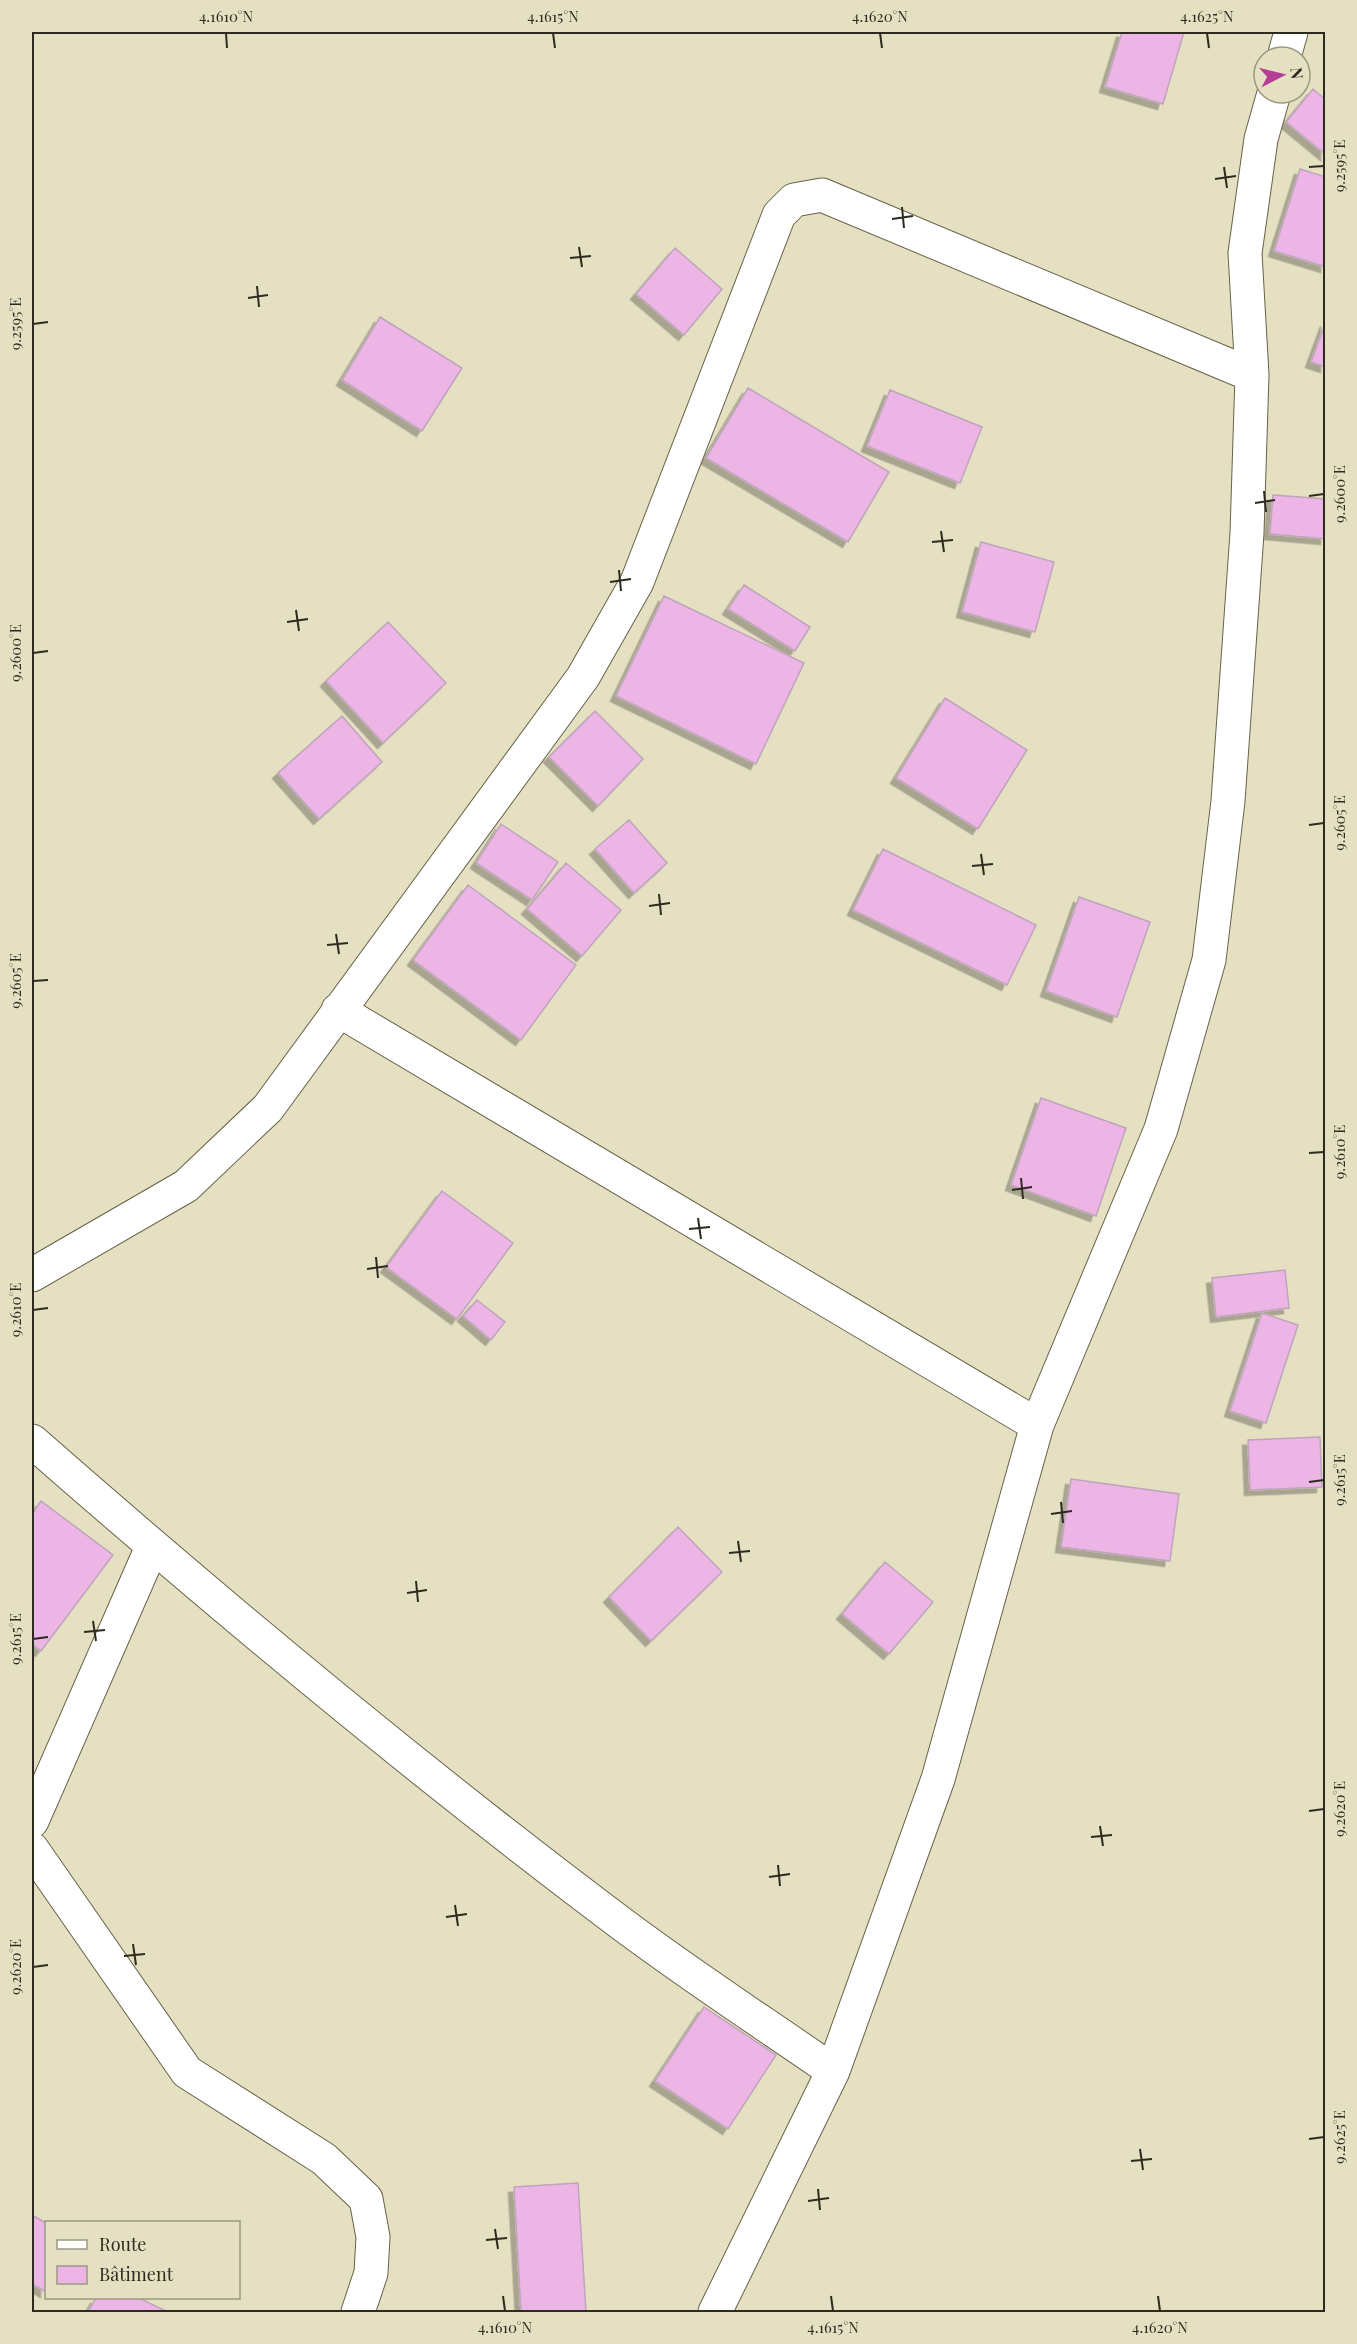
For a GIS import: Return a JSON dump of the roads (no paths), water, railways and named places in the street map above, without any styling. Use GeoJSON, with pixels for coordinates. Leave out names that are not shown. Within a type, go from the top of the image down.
{"type":"FeatureCollection","features":[{"type":"Feature","properties":{"kind":"street"},"geometry":{"type":"LineString","coordinates":[[715,2313],[832,2071],[938,1779],[1037,1425],[1161,1129],[1209,960],[1228,801],[1247,533],[1252,375],[1245,253],[1261,139],[1271,105]]}},
{"type":"Feature","properties":{"kind":"street"},"geometry":{"type":"LineString","coordinates":[[32,1275],[186,1186],[268,1108],[583,677],[637,582],[779,216],[794,201],[822,195],[1252,375]]}},
{"type":"Feature","properties":{"kind":"street"},"geometry":{"type":"LineString","coordinates":[[338,1010],[1037,1425]]}},
{"type":"Feature","properties":{"kind":"street"},"geometry":{"type":"LineString","coordinates":[[32,1441],[152,1547],[405,1755],[611,1917],[832,2071]]}},
{"type":"Feature","properties":{"kind":"street"},"geometry":{"type":"LineString","coordinates":[[32,1821],[152,1547]]}},
{"type":"Feature","properties":{"kind":"street"},"geometry":{"type":"LineString","coordinates":[[32,1849],[187,2072],[324,2159],[366,2199],[373,2237],[371,2273],[358,2313]]}}]}
